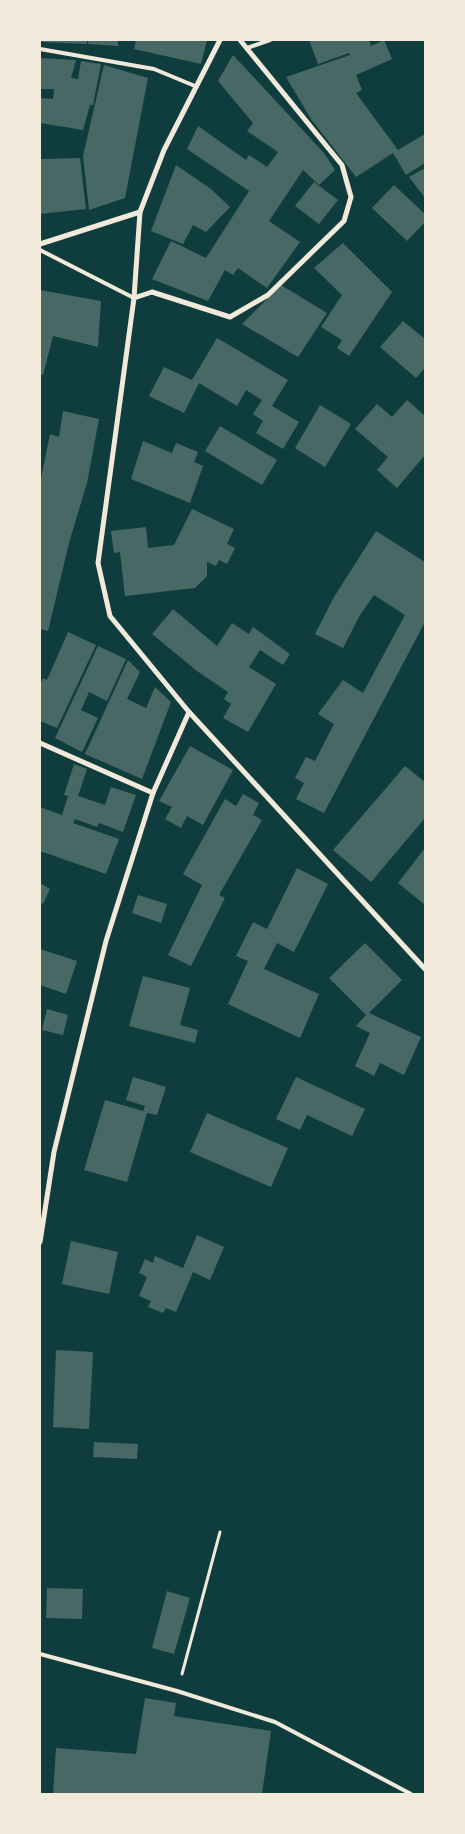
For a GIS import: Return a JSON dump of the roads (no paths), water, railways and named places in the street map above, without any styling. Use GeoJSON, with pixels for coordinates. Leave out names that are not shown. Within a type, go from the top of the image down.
{"type":"FeatureCollection","features":[{"type":"Feature","properties":{"kind":"street"},"geometry":{"type":"LineString","coordinates":[[220,40],[164,150],[140,212],[134,298],[98,563],[110,616],[189,712],[425,969]]}},
{"type":"Feature","properties":{"kind":"street"},"geometry":{"type":"LineString","coordinates":[[134,298],[152,292],[230,317],[268,295],[344,220],[351,197],[342,165],[240,40]]}},
{"type":"Feature","properties":{"kind":"street"},"geometry":{"type":"LineString","coordinates":[[40,244],[140,212]]}},
{"type":"Feature","properties":{"kind":"street"},"geometry":{"type":"LineString","coordinates":[[40,1242],[54,1152],[106,942],[153,793],[189,712]]}},
{"type":"Feature","properties":{"kind":"street"},"geometry":{"type":"LineString","coordinates":[[40,743],[153,793]]}},
{"type":"Feature","properties":{"kind":"lane"},"geometry":{"type":"LineString","coordinates":[[247,48],[270,40]]}},
{"type":"Feature","properties":{"kind":"lane"},"geometry":{"type":"LineString","coordinates":[[40,49],[154,69],[195,86]]}},
{"type":"Feature","properties":{"kind":"lane"},"geometry":{"type":"LineString","coordinates":[[40,250],[134,298]]}},
{"type":"Feature","properties":{"kind":"lane"},"geometry":{"type":"LineString","coordinates":[[40,1654],[177,1691],[274,1722],[411,1794]]}}]}
